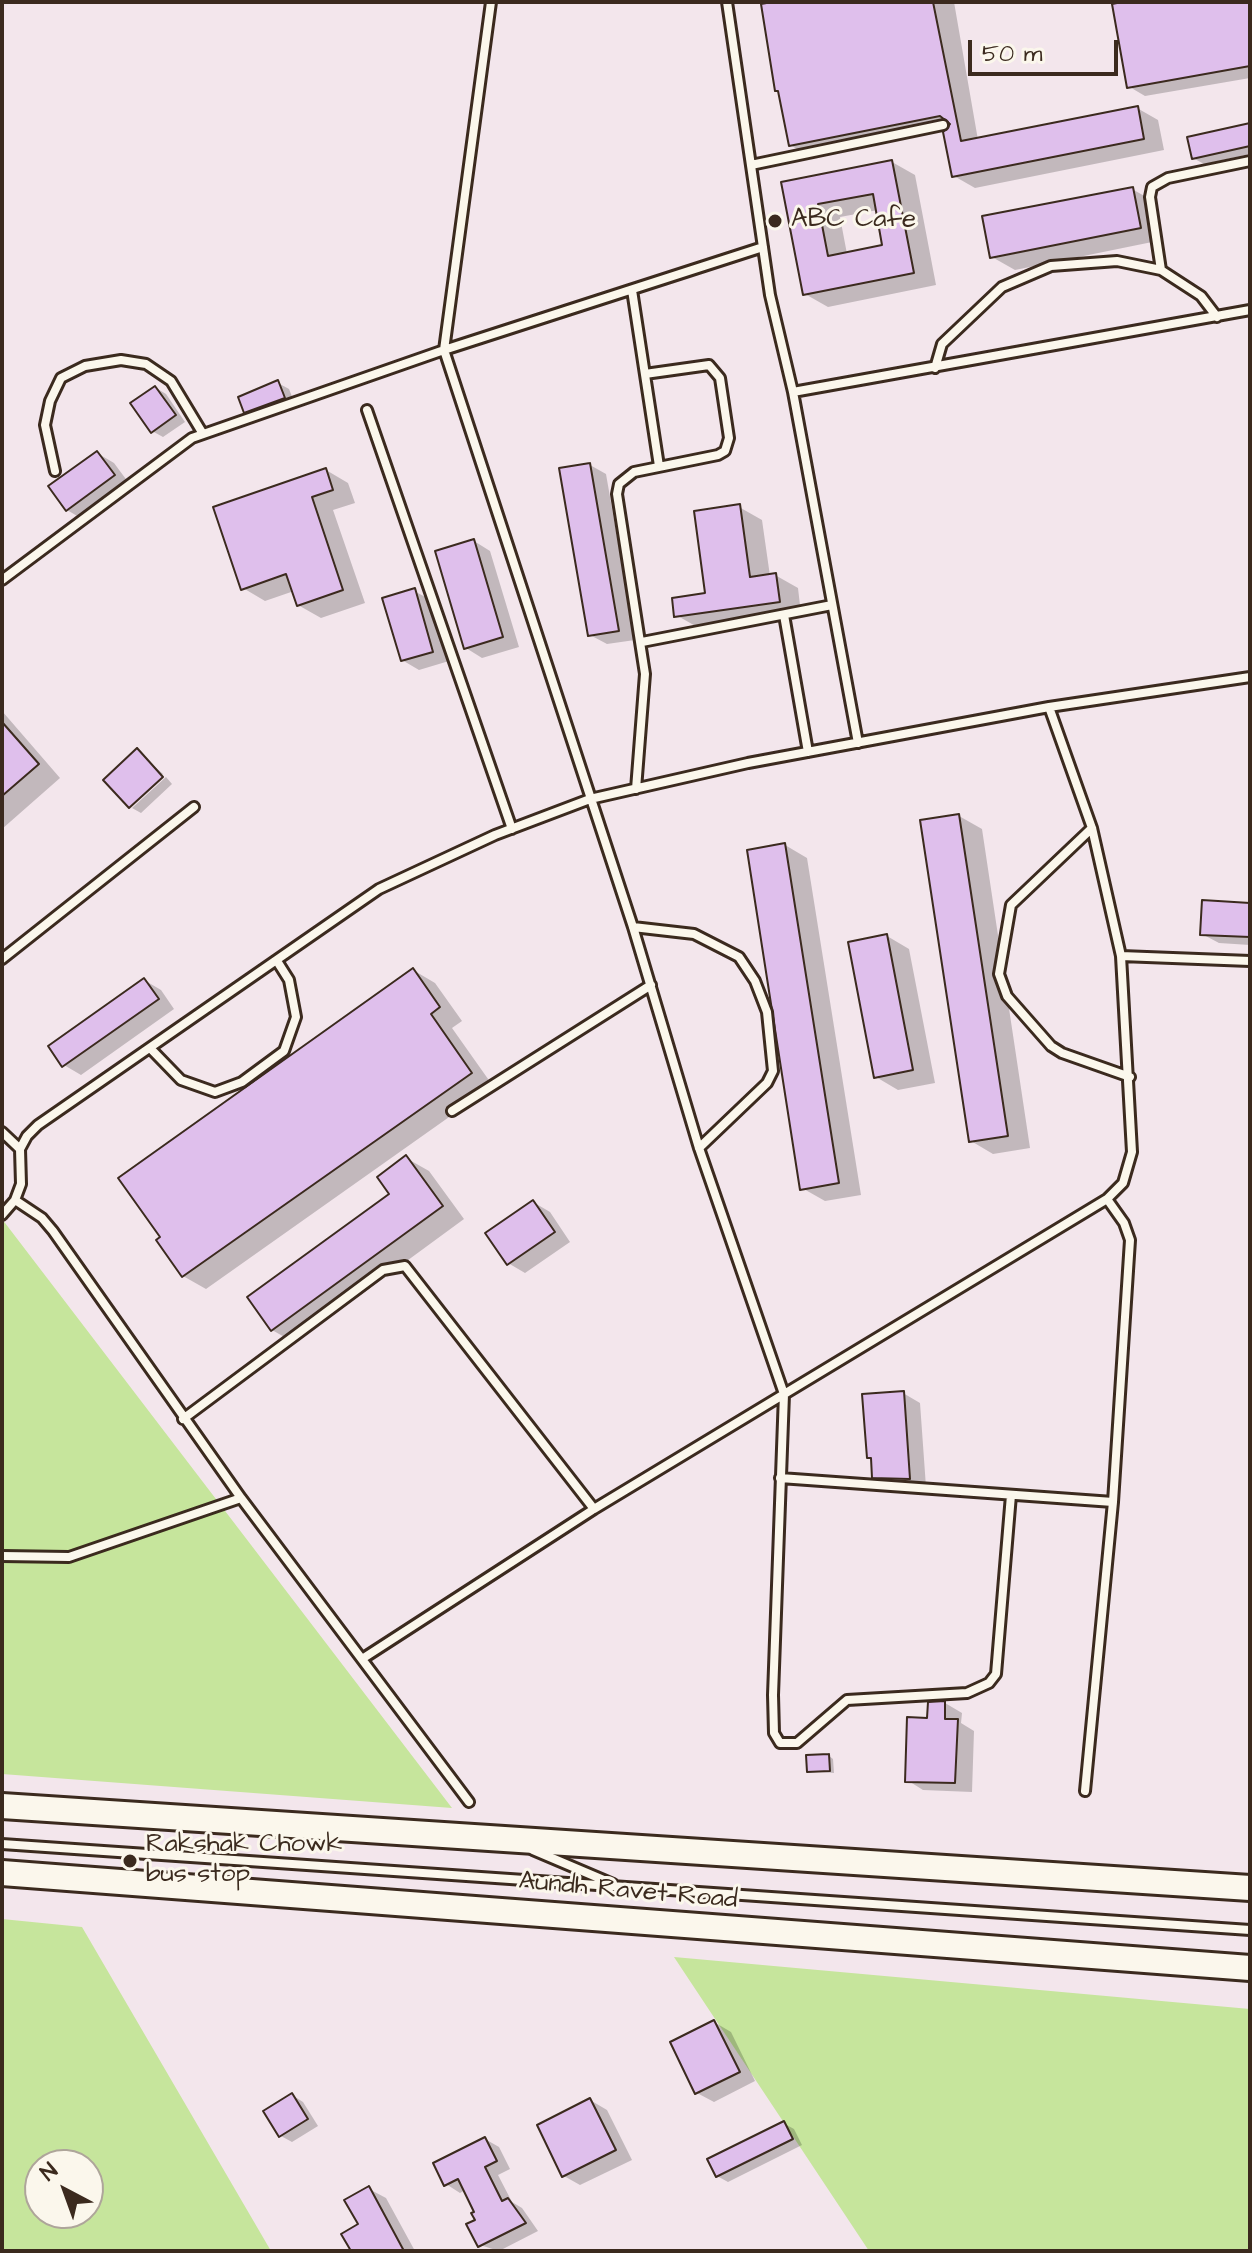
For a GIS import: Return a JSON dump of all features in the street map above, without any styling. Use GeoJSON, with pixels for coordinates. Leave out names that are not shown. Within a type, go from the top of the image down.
{"type":"FeatureCollection","features":[{"type":"Feature","properties":{"kind":"main road","name":"Aundh Ravet Road"},"geometry":{"type":"LineString","coordinates":[[2,1806],[1250,1888]]}},
{"type":"Feature","properties":{"kind":"main road","name":"Aundh Ravet Road"},"geometry":{"type":"LineString","coordinates":[[2,1873],[1250,1968]]}},
{"type":"Feature","properties":{"kind":"lane"},"geometry":{"type":"LineString","coordinates":[[491,2],[444,350],[633,927],[699,1148],[784,1394],[773,1695],[774,1733],[780,1743],[797,1743],[847,1700],[967,1693],[989,1683],[996,1674],[1011,1495]]}},
{"type":"Feature","properties":{"kind":"lane"},"geometry":{"type":"LineString","coordinates":[[727,2],[763,247],[858,743]]}},
{"type":"Feature","properties":{"kind":"lane"},"geometry":{"type":"LineString","coordinates":[[751,165],[943,125]]}},
{"type":"Feature","properties":{"kind":"lane"},"geometry":{"type":"LineString","coordinates":[[1161,270],[1150,197],[1152,187],[1168,178],[1250,161]]}},
{"type":"Feature","properties":{"kind":"lane"},"geometry":{"type":"LineString","coordinates":[[2,580],[164,456],[203,434],[444,350],[763,247]]}},
{"type":"Feature","properties":{"kind":"lane"},"geometry":{"type":"LineString","coordinates":[[935,368],[942,344],[1002,287],[1065,263],[1117,261],[1161,270],[1201,296],[1217,317]]}},
{"type":"Feature","properties":{"kind":"lane"},"geometry":{"type":"LineString","coordinates":[[632,290],[659,466]]}},
{"type":"Feature","properties":{"kind":"lane"},"geometry":{"type":"LineString","coordinates":[[793,392],[1250,310]]}},
{"type":"Feature","properties":{"kind":"lane"},"geometry":{"type":"LineString","coordinates":[[55,471],[45,425],[50,401],[61,378],[85,366],[121,360],[146,364],[171,381],[203,434]]}},
{"type":"Feature","properties":{"kind":"lane"},"geometry":{"type":"LineString","coordinates":[[636,789],[645,686],[642,642],[617,494],[624,476],[718,455],[725,451],[729,438],[720,378],[709,365],[645,374]]}},
{"type":"Feature","properties":{"kind":"lane"},"geometry":{"type":"LineString","coordinates":[[367,410],[512,829]]}},
{"type":"Feature","properties":{"kind":"lane"},"geometry":{"type":"LineString","coordinates":[[642,642],[832,605]]}},
{"type":"Feature","properties":{"kind":"lane"},"geometry":{"type":"LineString","coordinates":[[784,615],[808,752]]}},
{"type":"Feature","properties":{"kind":"lane"},"geometry":{"type":"LineString","coordinates":[[2,1215],[15,1200],[21,1184],[20,1149],[38,1125],[398,878],[590,799],[808,752],[1049,707],[1250,677]]}},
{"type":"Feature","properties":{"kind":"lane"},"geometry":{"type":"LineString","coordinates":[[362,1659],[594,1509],[1107,1199],[1123,1183],[1130,1168],[1130,1077],[1121,956],[1092,828],[1049,707]]}},
{"type":"Feature","properties":{"kind":"lane"},"geometry":{"type":"LineString","coordinates":[[2,959],[194,807]]}},
{"type":"Feature","properties":{"kind":"lane"},"geometry":{"type":"LineString","coordinates":[[1092,828],[1011,905],[999,974],[1007,996],[1051,1046],[1062,1053],[1130,1077]]}},
{"type":"Feature","properties":{"kind":"lane"},"geometry":{"type":"LineString","coordinates":[[633,927],[694,934],[739,957],[755,981],[767,1012],[773,1071],[767,1083],[699,1148]]}},
{"type":"Feature","properties":{"kind":"lane"},"geometry":{"type":"LineString","coordinates":[[1121,956],[1250,961]]}},
{"type":"Feature","properties":{"kind":"lane"},"geometry":{"type":"LineString","coordinates":[[150,1048],[181,1080],[215,1092],[242,1082],[284,1051],[296,1017],[289,980],[277,961]]}},
{"type":"Feature","properties":{"kind":"lane"},"geometry":{"type":"LineString","coordinates":[[452,1111],[651,985]]}},
{"type":"Feature","properties":{"kind":"lane"},"geometry":{"type":"LineString","coordinates":[[2,1132],[20,1149]]}},
{"type":"Feature","properties":{"kind":"lane"},"geometry":{"type":"LineString","coordinates":[[1085,1791],[1113,1502],[1130,1240],[1124,1223],[1107,1199]]}},
{"type":"Feature","properties":{"kind":"lane"},"geometry":{"type":"LineString","coordinates":[[15,1200],[42,1218],[53,1231],[183,1419],[469,1802]]}},
{"type":"Feature","properties":{"kind":"lane"},"geometry":{"type":"LineString","coordinates":[[183,1419],[383,1270],[405,1266],[594,1509]]}},
{"type":"Feature","properties":{"kind":"lane"},"geometry":{"type":"LineString","coordinates":[[780,1478],[1113,1502]]}},
{"type":"Feature","properties":{"kind":"lane"},"geometry":{"type":"LineString","coordinates":[[2,1556],[69,1557],[241,1498]]}},
{"type":"Feature","properties":{"kind":"lane"},"geometry":{"type":"LineString","coordinates":[[504,1838],[621,1887]]}},
{"type":"Feature","properties":{"kind":"lane"},"geometry":{"type":"LineString","coordinates":[[2,1844],[1250,1930]]}},
{"type":"Feature","properties":{"kind":"green space"},"geometry":{"type":"Polygon","coordinates":[[[2,1219],[452,1808],[2,1774],[2,1219]]]}},
{"type":"Feature","properties":{"kind":"green space"},"geometry":{"type":"Polygon","coordinates":[[[2,1919],[82,1927],[271,2251],[2,2251],[2,1919]]]}},
{"type":"Feature","properties":{"kind":"green space"},"geometry":{"type":"Polygon","coordinates":[[[674,1957],[1250,2009],[1250,2251],[869,2251],[674,1957]]]}},
{"type":"Feature","properties":{"kind":"building"},"geometry":{"type":"Polygon","coordinates":[[[933,2],[961,141],[1138,106],[1144,139],[952,177],[943,132],[950,124],[940,116],[789,146],[778,91],[775,91],[761,4],[933,2]]]}},
{"type":"Feature","properties":{"kind":"building"},"geometry":{"type":"Polygon","coordinates":[[[1250,2],[1250,66],[1127,88],[1112,4],[1250,2]]]}},
{"type":"Feature","properties":{"kind":"building"},"geometry":{"type":"Polygon","coordinates":[[[1250,123],[1250,146],[1192,159],[1187,137],[1250,123]]]}},
{"type":"Feature","properties":{"kind":"building"},"geometry":{"type":"Polygon","coordinates":[[[892,160],[914,273],[803,295],[781,182],[892,160]],[[873,194],[818,204],[828,256],[882,245],[873,194]]]}},
{"type":"Feature","properties":{"kind":"building"},"geometry":{"type":"Polygon","coordinates":[[[1133,187],[1141,228],[990,258],[982,216],[1133,187]]]}},
{"type":"Feature","properties":{"kind":"building"},"geometry":{"type":"Polygon","coordinates":[[[278,380],[285,398],[244,413],[238,397],[278,380]]]}},
{"type":"Feature","properties":{"kind":"building"},"geometry":{"type":"Polygon","coordinates":[[[155,386],[176,415],[151,433],[130,403],[155,386]]]}},
{"type":"Feature","properties":{"kind":"building"},"geometry":{"type":"Polygon","coordinates":[[[97,451],[115,475],[66,511],[48,486],[97,451]]]}},
{"type":"Feature","properties":{"kind":"building"},"geometry":{"type":"Polygon","coordinates":[[[590,463],[619,631],[588,636],[559,468],[590,463]]]}},
{"type":"Feature","properties":{"kind":"building"},"geometry":{"type":"Polygon","coordinates":[[[326,468],[333,490],[312,497],[343,590],[297,606],[286,574],[241,590],[213,507],[326,468]]]}},
{"type":"Feature","properties":{"kind":"building"},"geometry":{"type":"Polygon","coordinates":[[[740,504],[750,577],[776,573],[780,602],[674,617],[672,598],[705,593],[694,511],[740,504]]]}},
{"type":"Feature","properties":{"kind":"building"},"geometry":{"type":"Polygon","coordinates":[[[474,539],[503,637],[464,649],[435,551],[474,539]]]}},
{"type":"Feature","properties":{"kind":"building"},"geometry":{"type":"Polygon","coordinates":[[[415,588],[433,652],[401,661],[382,598],[415,588]]]}},
{"type":"Feature","properties":{"kind":"building"},"geometry":{"type":"Polygon","coordinates":[[[2,722],[39,764],[2,796],[2,722]]]}},
{"type":"Feature","properties":{"kind":"building"},"geometry":{"type":"Polygon","coordinates":[[[137,748],[163,777],[129,808],[103,780],[137,748]]]}},
{"type":"Feature","properties":{"kind":"building"},"geometry":{"type":"Polygon","coordinates":[[[959,814],[1008,1136],[969,1142],[920,820],[959,814]]]}},
{"type":"Feature","properties":{"kind":"building"},"geometry":{"type":"Polygon","coordinates":[[[785,843],[839,1183],[800,1190],[747,850],[785,843]]]}},
{"type":"Feature","properties":{"kind":"building"},"geometry":{"type":"Polygon","coordinates":[[[1202,900],[1250,903],[1250,937],[1200,935],[1202,900]]]}},
{"type":"Feature","properties":{"kind":"building"},"geometry":{"type":"Polygon","coordinates":[[[887,934],[913,1070],[874,1078],[848,942],[887,934]]]}},
{"type":"Feature","properties":{"kind":"building"},"geometry":{"type":"Polygon","coordinates":[[[413,968],[440,1007],[431,1014],[472,1073],[182,1277],[156,1240],[160,1237],[118,1178],[413,968]]]}},
{"type":"Feature","properties":{"kind":"building"},"geometry":{"type":"Polygon","coordinates":[[[144,978],[159,999],[62,1067],[48,1046],[144,978]]]}},
{"type":"Feature","properties":{"kind":"building"},"geometry":{"type":"Polygon","coordinates":[[[406,1155],[443,1206],[271,1331],[247,1297],[389,1194],[377,1177],[406,1155]]]}},
{"type":"Feature","properties":{"kind":"building"},"geometry":{"type":"Polygon","coordinates":[[[533,1200],[555,1232],[507,1265],[485,1233],[533,1200]]]}},
{"type":"Feature","properties":{"kind":"building"},"geometry":{"type":"Polygon","coordinates":[[[904,1391],[910,1479],[872,1478],[871,1458],[867,1458],[862,1394],[904,1391]]]}},
{"type":"Feature","properties":{"kind":"building"},"geometry":{"type":"Polygon","coordinates":[[[945,1701],[945,1719],[958,1719],[955,1783],[905,1782],[907,1717],[927,1718],[928,1702],[945,1701]]]}},
{"type":"Feature","properties":{"kind":"building"},"geometry":{"type":"Polygon","coordinates":[[[829,1754],[830,1771],[807,1772],[806,1755],[829,1754]]]}},
{"type":"Feature","properties":{"kind":"building"},"geometry":{"type":"Polygon","coordinates":[[[714,2020],[740,2072],[695,2094],[670,2042],[714,2020]]]}},
{"type":"Feature","properties":{"kind":"building"},"geometry":{"type":"Polygon","coordinates":[[[292,2093],[308,2119],[279,2137],[263,2111],[292,2093]]]}},
{"type":"Feature","properties":{"kind":"building"},"geometry":{"type":"Polygon","coordinates":[[[590,2098],[616,2150],[562,2177],[537,2125],[590,2098]]]}},
{"type":"Feature","properties":{"kind":"building"},"geometry":{"type":"Polygon","coordinates":[[[784,2121],[793,2139],[716,2177],[707,2159],[784,2121]]]}},
{"type":"Feature","properties":{"kind":"building"},"geometry":{"type":"Polygon","coordinates":[[[485,2137],[497,2161],[485,2167],[502,2201],[508,2198],[526,2223],[478,2247],[466,2224],[475,2220],[471,2213],[474,2212],[458,2179],[444,2186],[433,2163],[485,2137]]]}},
{"type":"Feature","properties":{"kind":"building"},"geometry":{"type":"Polygon","coordinates":[[[369,2186],[404,2251],[351,2251],[341,2234],[358,2224],[344,2200],[369,2186]]]}},
{"type":"Feature","properties":{"kind":"place","name":"ABC Cafe"},"geometry":{"type":"Point","coordinates":[775,221]}},
{"type":"Feature","properties":{"kind":"place","name":"Rakshak Chowk bus stop"},"geometry":{"type":"Point","coordinates":[130,1861]}}]}
